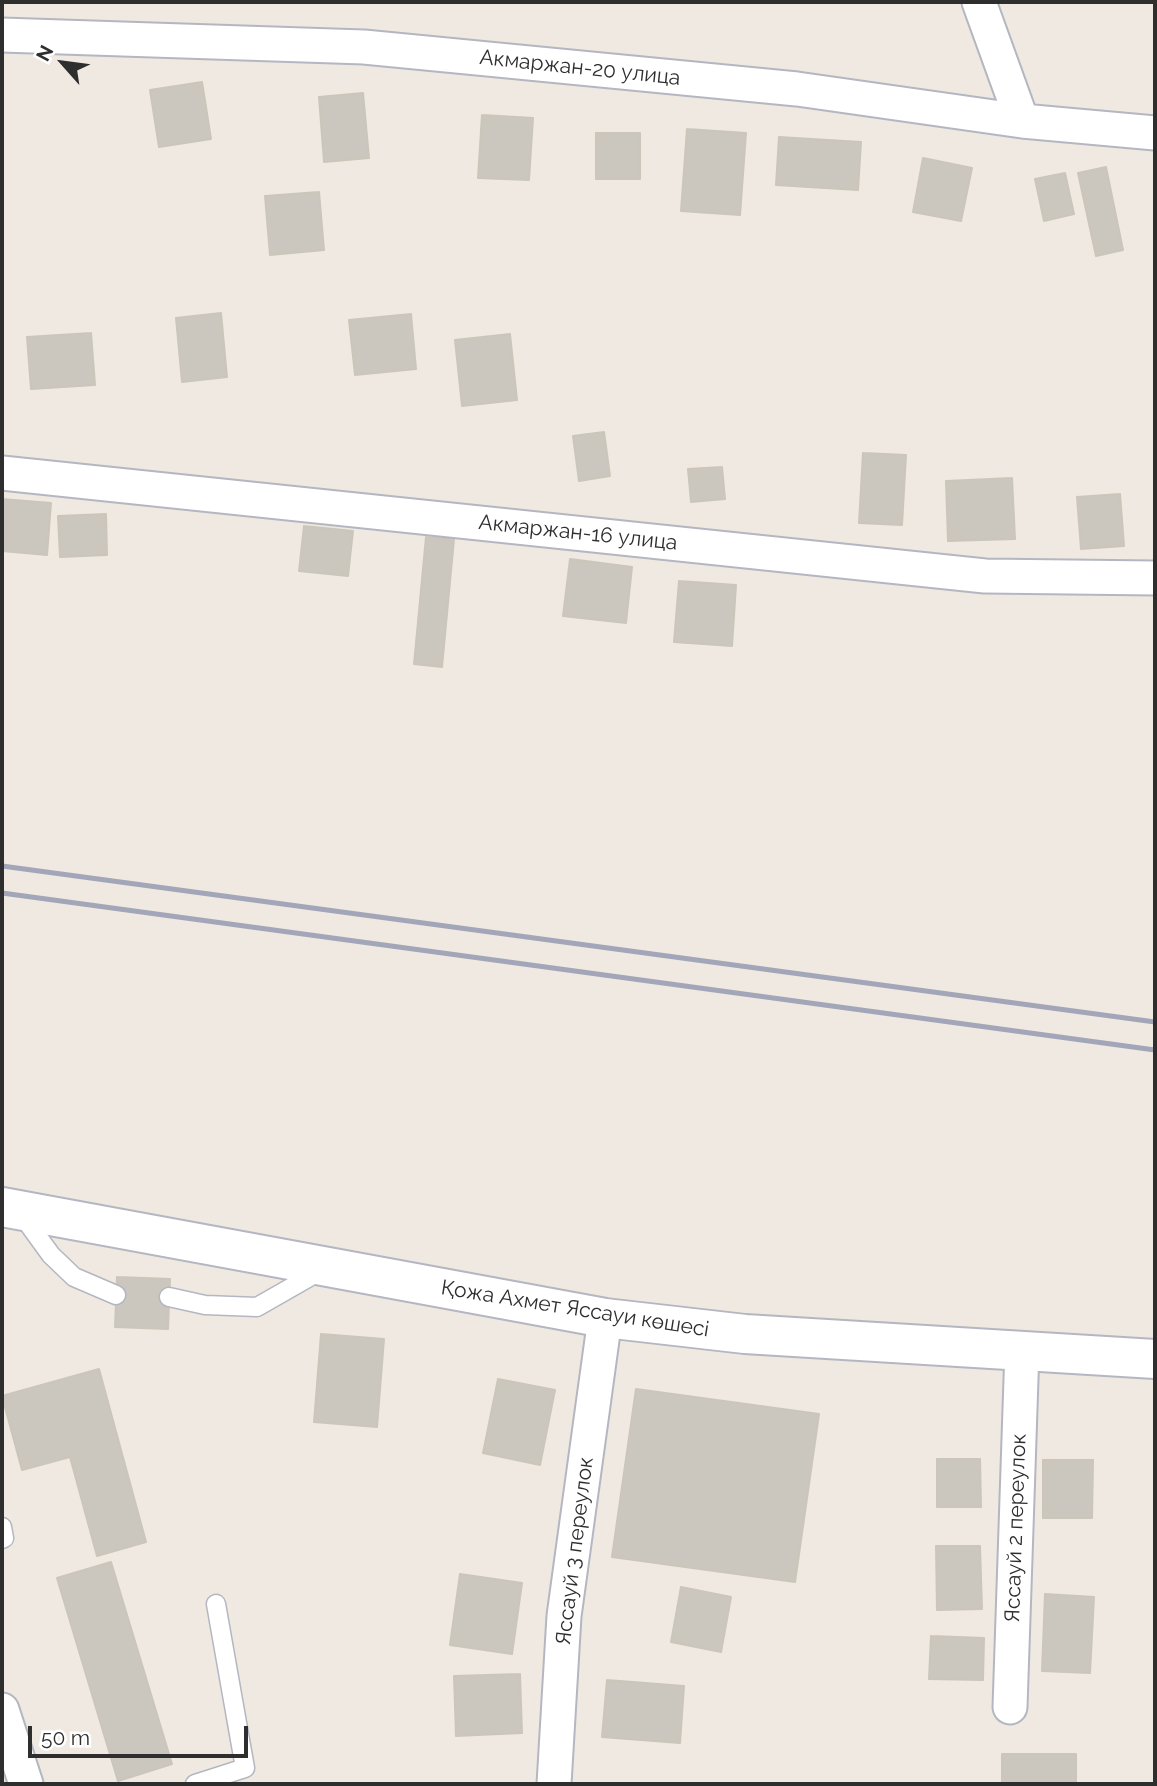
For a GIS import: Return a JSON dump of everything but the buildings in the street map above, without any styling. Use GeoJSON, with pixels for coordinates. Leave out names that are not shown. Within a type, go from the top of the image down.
{"type":"FeatureCollection","features":[{"type":"Feature","properties":{"kind":"street"},"geometry":{"type":"LineString","coordinates":[[979,2],[1022,121]]}},
{"type":"Feature","properties":{"kind":"street","name":"Акмаржан-20 улица"},"geometry":{"type":"LineString","coordinates":[[2,35],[364,47],[797,89],[1022,121],[1155,133]]}},
{"type":"Feature","properties":{"kind":"street","name":"Акмаржан-16 улица"},"geometry":{"type":"LineString","coordinates":[[2,473],[985,576],[1155,578]]}},
{"type":"Feature","properties":{"kind":"street","name":"Қожа Ахмет Яссауи көшесі"},"geometry":{"type":"LineString","coordinates":[[11,1210],[606,1318],[746,1334],[1155,1359]]}},
{"type":"Feature","properties":{"kind":"street","name":"Яссауй 3 переулок"},"geometry":{"type":"LineString","coordinates":[[554,1784],[564,1616],[606,1318]]}},
{"type":"Feature","properties":{"kind":"street","name":"Яссауй 2 переулок"},"geometry":{"type":"LineString","coordinates":[[1010,1707],[1022,1349]]}},
{"type":"Feature","properties":{"kind":"street"},"geometry":{"type":"LineString","coordinates":[[2,1710],[26,1784]]}},
{"type":"Feature","properties":{"kind":"lane"},"geometry":{"type":"LineString","coordinates":[[11,1210],[51,1255],[75,1277],[116,1295]]}},
{"type":"Feature","properties":{"kind":"lane"},"geometry":{"type":"LineString","coordinates":[[169,1297],[205,1305],[257,1307],[327,1267]]}},
{"type":"Feature","properties":{"kind":"lane"},"geometry":{"type":"LineString","coordinates":[[2,1527],[5,1538],[2,1539]]}},
{"type":"Feature","properties":{"kind":"lane"},"geometry":{"type":"LineString","coordinates":[[195,1784],[245,1768],[216,1604]]}},
{"type":"Feature","properties":{"kind":"railway"},"geometry":{"type":"LineString","coordinates":[[2,866],[1155,1022]]}},
{"type":"Feature","properties":{"kind":"railway"},"geometry":{"type":"LineString","coordinates":[[2,893],[1155,1050]]}}]}
